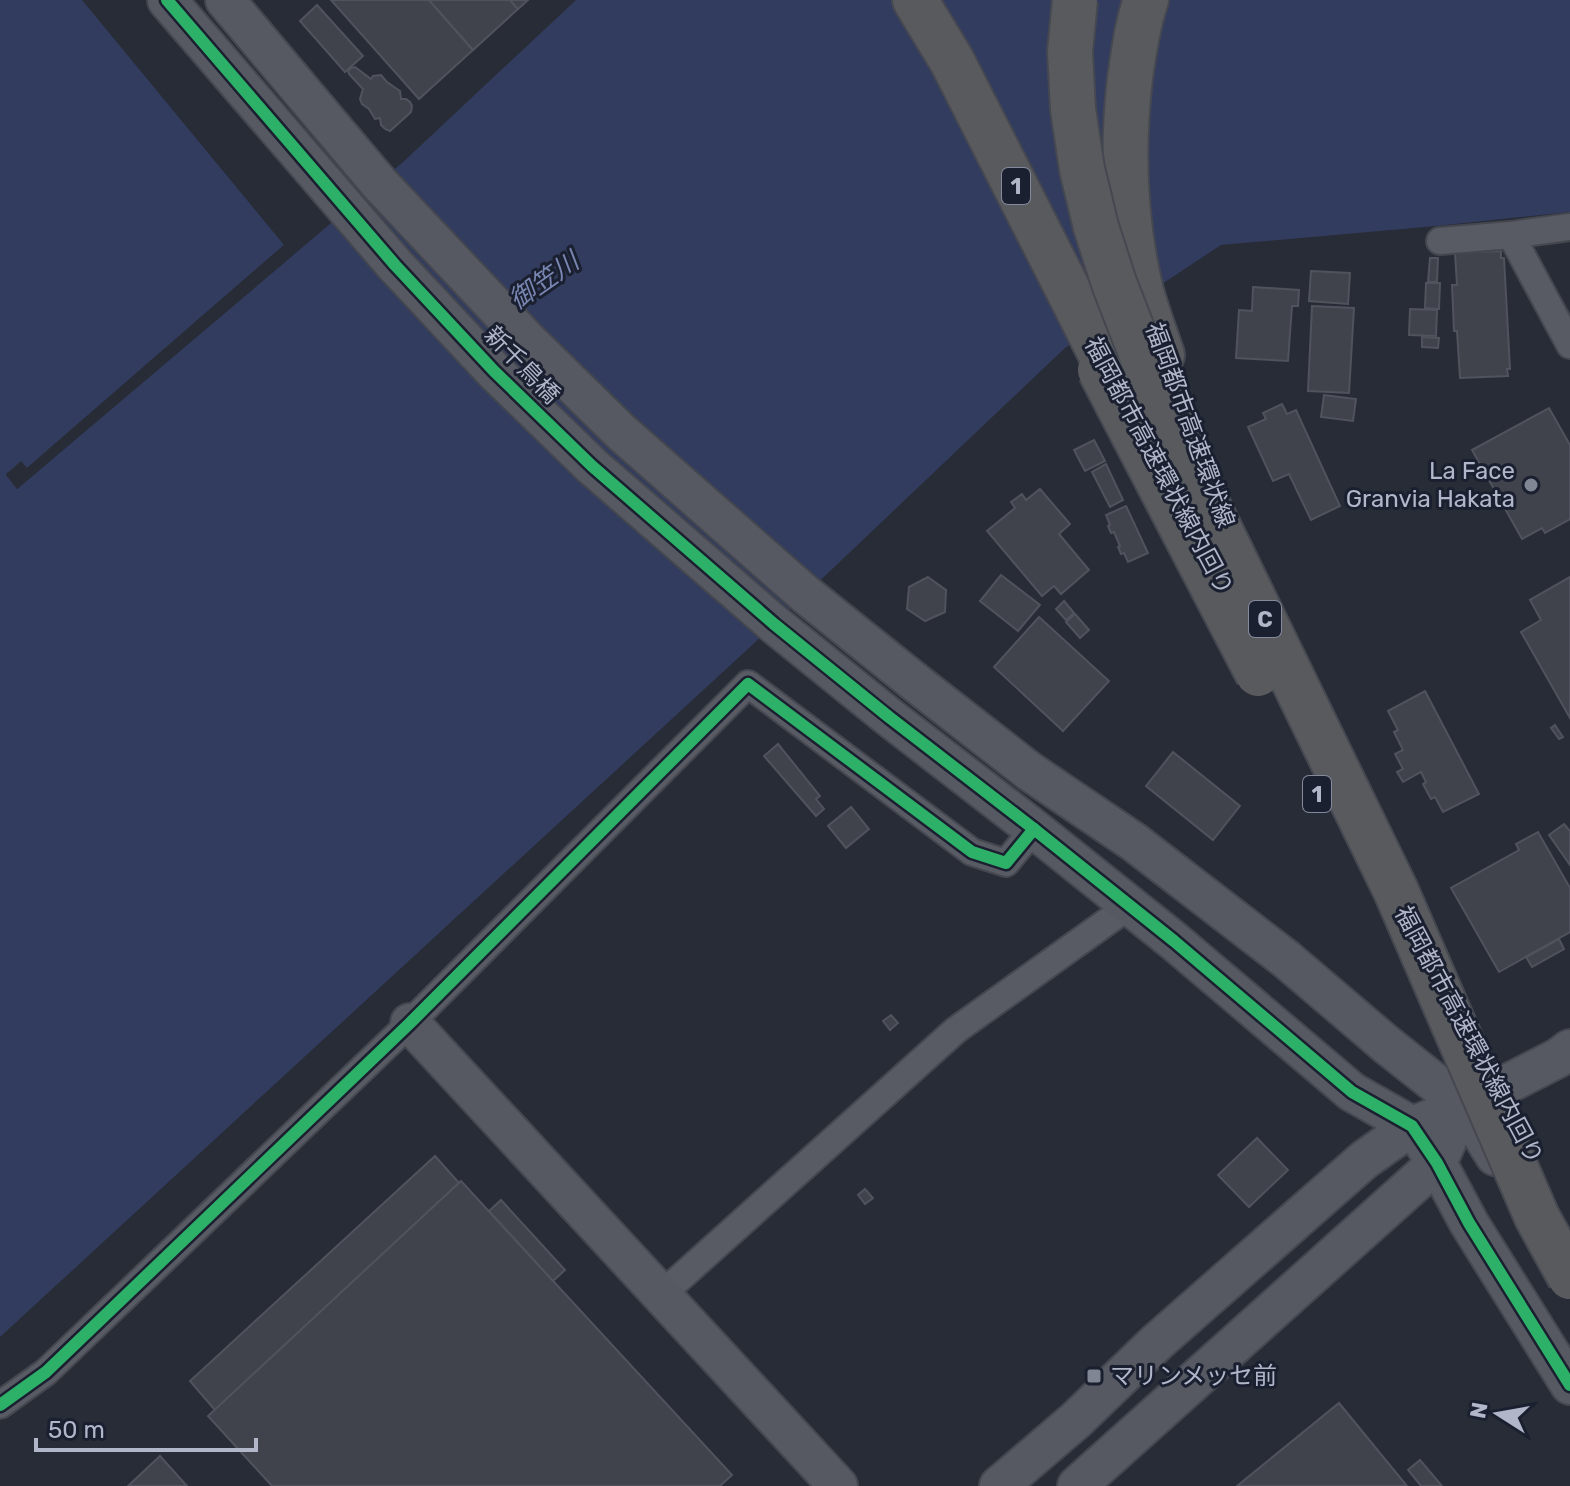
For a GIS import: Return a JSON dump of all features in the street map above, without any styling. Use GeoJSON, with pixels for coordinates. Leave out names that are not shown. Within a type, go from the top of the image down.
{"type":"FeatureCollection","features":[{"type":"Feature","properties":{"kind":"highway","name":"1"},"geometry":{"type":"LineString","coordinates":[[909,0],[947,64],[1375,911],[1553,1220]]}},
{"type":"Feature","properties":{"kind":"highway","name":"福岡都市高速環状線内回り"},"geometry":{"type":"LineString","coordinates":[[915,0],[952,61],[1110,375],[1220,581],[1429,954],[1553,1220]]}},
{"type":"Feature","properties":{"kind":"highway","name":"C"},"geometry":{"type":"LineString","coordinates":[[1075,0],[1070,52],[1073,109],[1082,169],[1114,283],[1143,358],[1201,491],[1553,1220],[1570,1275]]}},
{"type":"Feature","properties":{"kind":"highway","name":"福岡都市高速環状線"},"geometry":{"type":"LineString","coordinates":[[1146,0],[1134,52],[1125,140],[1129,219],[1142,293],[1190,434],[1246,571],[1429,954]]}},
{"type":"Feature","properties":{"kind":"street","name":"新千鳥橋"},"geometry":{"type":"LineString","coordinates":[[167,0],[395,265],[494,371],[592,466],[684,547],[889,717],[1034,829],[1352,1092],[1412,1126]]}},
{"type":"Feature","properties":{"kind":"street","name":"新千鳥橋"},"geometry":{"type":"LineString","coordinates":[[225,0],[379,183],[536,350],[715,516],[805,594],[916,683],[1029,771],[1134,842],[1286,959],[1464,1106],[1570,1275]]}},
{"type":"Feature","properties":{"kind":"street"},"geometry":{"type":"LineString","coordinates":[[1440,241],[1570,227]]}},
{"type":"Feature","properties":{"kind":"street"},"geometry":{"type":"LineString","coordinates":[[1511,235],[1570,345]]}},
{"type":"Feature","properties":{"kind":"street"},"geometry":{"type":"LineString","coordinates":[[0,1405],[46,1372],[410,1023],[748,684],[972,852],[1006,863],[1034,829]]}},
{"type":"Feature","properties":{"kind":"street"},"geometry":{"type":"LineString","coordinates":[[661,1295],[956,1030],[1129,906]]}},
{"type":"Feature","properties":{"kind":"street"},"geometry":{"type":"LineString","coordinates":[[410,1023],[838,1486]]}},
{"type":"Feature","properties":{"kind":"street"},"geometry":{"type":"LineString","coordinates":[[999,1486],[1364,1160],[1412,1126],[1464,1106],[1570,1049]]}},
{"type":"Feature","properties":{"kind":"street"},"geometry":{"type":"LineString","coordinates":[[1077,1486],[1437,1163],[1464,1106]]}},
{"type":"Feature","properties":{"kind":"street"},"geometry":{"type":"LineString","coordinates":[[1412,1126],[1570,1385]]}},
{"type":"Feature","properties":{"kind":"water","name":"御笠川"},"geometry":{"type":"Polygon","coordinates":[[[0,0],[82,0],[284,245],[27,468],[21,462],[6,474],[17,489],[402,163],[576,0],[1570,0],[1570,212],[1221,245],[1065,348],[749,648],[0,1337],[0,0]]]}},
{"type":"Feature","properties":{"kind":"pier"},"geometry":{"type":"Polygon","coordinates":[[[284,245],[286,248],[29,471],[25,472],[21,467],[11,475],[17,483],[264,274],[291,252],[294,254],[17,489],[6,475],[21,461],[27,468],[284,245]]]}},
{"type":"Feature","properties":{"kind":"building"},"geometry":{"type":"Polygon","coordinates":[[[331,0],[429,0],[473,50],[419,99],[331,0]]]}},
{"type":"Feature","properties":{"kind":"building"},"geometry":{"type":"Polygon","coordinates":[[[429,0],[510,0],[518,9],[473,50],[429,0]]]}},
{"type":"Feature","properties":{"kind":"building"},"geometry":{"type":"Polygon","coordinates":[[[510,0],[528,0],[518,9],[510,0]]]}},
{"type":"Feature","properties":{"kind":"building"},"geometry":{"type":"Polygon","coordinates":[[[317,5],[363,56],[345,72],[300,21],[317,5]]]}},
{"type":"Feature","properties":{"kind":"building"},"geometry":{"type":"Polygon","coordinates":[[[355,67],[371,79],[381,75],[400,91],[401,99],[410,102],[411,112],[390,131],[381,125],[380,118],[375,119],[362,104],[363,89],[348,71],[355,67]]]}},
{"type":"Feature","properties":{"kind":"building"},"geometry":{"type":"Polygon","coordinates":[[[1501,251],[1501,258],[1504,258],[1508,376],[1460,378],[1452,285],[1457,285],[1455,253],[1501,251]]]}},
{"type":"Feature","properties":{"kind":"building"},"geometry":{"type":"Polygon","coordinates":[[[1430,258],[1438,258],[1437,282],[1428,282],[1430,258]]]}},
{"type":"Feature","properties":{"kind":"building"},"geometry":{"type":"Polygon","coordinates":[[[1311,271],[1350,273],[1348,304],[1309,301],[1311,271]]]}},
{"type":"Feature","properties":{"kind":"building"},"geometry":{"type":"Polygon","coordinates":[[[1426,283],[1440,283],[1439,309],[1425,308],[1426,283]]]}},
{"type":"Feature","properties":{"kind":"building"},"geometry":{"type":"Polygon","coordinates":[[[1253,287],[1299,290],[1298,306],[1292,306],[1288,361],[1236,358],[1239,310],[1252,311],[1253,287]]]}},
{"type":"Feature","properties":{"kind":"building"},"geometry":{"type":"Polygon","coordinates":[[[1312,306],[1354,308],[1349,393],[1308,391],[1312,306]]]}},
{"type":"Feature","properties":{"kind":"building"},"geometry":{"type":"Polygon","coordinates":[[[1410,309],[1437,310],[1436,336],[1409,335],[1410,309]]]}},
{"type":"Feature","properties":{"kind":"building"},"geometry":{"type":"Polygon","coordinates":[[[1422,337],[1439,338],[1438,348],[1422,347],[1422,337]]]}},
{"type":"Feature","properties":{"kind":"building"},"geometry":{"type":"Polygon","coordinates":[[[1324,395],[1356,399],[1353,421],[1321,417],[1324,395]]]}},
{"type":"Feature","properties":{"kind":"building"},"geometry":{"type":"Polygon","coordinates":[[[1282,404],[1287,414],[1296,410],[1340,506],[1311,520],[1289,474],[1273,481],[1248,427],[1266,419],[1263,413],[1282,404]]]}},
{"type":"Feature","properties":{"kind":"building","name":"La Face Granvia Hakata"},"geometry":{"type":"Polygon","coordinates":[[[1549,408],[1570,445],[1570,519],[1545,533],[1542,528],[1522,539],[1472,450],[1549,408]]]}},
{"type":"Feature","properties":{"kind":"building"},"geometry":{"type":"Polygon","coordinates":[[[1094,440],[1105,461],[1085,471],[1074,450],[1094,440]]]}},
{"type":"Feature","properties":{"kind":"building"},"geometry":{"type":"Polygon","coordinates":[[[1106,464],[1123,500],[1110,507],[1092,472],[1106,464]]]}},
{"type":"Feature","properties":{"kind":"building"},"geometry":{"type":"Polygon","coordinates":[[[1040,489],[1070,524],[1059,534],[1089,570],[1061,594],[1054,586],[1042,596],[987,531],[1015,508],[1011,502],[1022,494],[1026,500],[1040,489]]]}},
{"type":"Feature","properties":{"kind":"building"},"geometry":{"type":"Polygon","coordinates":[[[1126,506],[1148,553],[1128,562],[1124,553],[1121,554],[1114,532],[1111,533],[1106,515],[1126,506]]]}},
{"type":"Feature","properties":{"kind":"building"},"geometry":{"type":"Polygon","coordinates":[[[1001,575],[1040,605],[1018,631],[980,601],[1001,575]]]}},
{"type":"Feature","properties":{"kind":"building"},"geometry":{"type":"Polygon","coordinates":[[[928,577],[946,590],[945,612],[925,621],[907,609],[909,587],[928,577]]]}},
{"type":"Feature","properties":{"kind":"building"},"geometry":{"type":"Polygon","coordinates":[[[1570,577],[1570,718],[1521,632],[1541,620],[1530,600],[1570,577]]]}},
{"type":"Feature","properties":{"kind":"building"},"geometry":{"type":"Polygon","coordinates":[[[1064,601],[1074,613],[1066,620],[1056,609],[1064,601]]]}},
{"type":"Feature","properties":{"kind":"building"},"geometry":{"type":"Polygon","coordinates":[[[1075,614],[1089,630],[1080,638],[1066,622],[1075,614]]]}},
{"type":"Feature","properties":{"kind":"building"},"geometry":{"type":"Polygon","coordinates":[[[1039,617],[1109,681],[1063,731],[994,667],[1039,617]]]}},
{"type":"Feature","properties":{"kind":"building"},"geometry":{"type":"Polygon","coordinates":[[[1425,691],[1479,794],[1443,812],[1435,797],[1431,799],[1421,772],[1403,782],[1397,772],[1403,769],[1395,754],[1403,750],[1394,732],[1398,730],[1388,711],[1425,691]]]}},
{"type":"Feature","properties":{"kind":"building"},"geometry":{"type":"Polygon","coordinates":[[[1555,725],[1563,737],[1559,739],[1551,728],[1555,725]]]}},
{"type":"Feature","properties":{"kind":"building"},"geometry":{"type":"Polygon","coordinates":[[[778,744],[820,796],[816,799],[824,809],[816,816],[764,756],[778,744]]]}},
{"type":"Feature","properties":{"kind":"building"},"geometry":{"type":"Polygon","coordinates":[[[1173,752],[1240,806],[1213,840],[1146,786],[1173,752]]]}},
{"type":"Feature","properties":{"kind":"building"},"geometry":{"type":"Polygon","coordinates":[[[851,807],[869,829],[846,848],[828,826],[851,807]]]}},
{"type":"Feature","properties":{"kind":"building"},"geometry":{"type":"Polygon","coordinates":[[[1564,824],[1570,831],[1570,865],[1549,835],[1564,824]]]}},
{"type":"Feature","properties":{"kind":"building"},"geometry":{"type":"Polygon","coordinates":[[[1538,832],[1570,888],[1570,932],[1499,972],[1451,888],[1519,850],[1516,844],[1538,832]]]}},
{"type":"Feature","properties":{"kind":"building"},"geometry":{"type":"Polygon","coordinates":[[[1559,939],[1564,949],[1532,967],[1526,957],[1559,939]]]}},
{"type":"Feature","properties":{"kind":"building"},"geometry":{"type":"Polygon","coordinates":[[[891,1015],[898,1023],[890,1030],[883,1021],[891,1015]]]}},
{"type":"Feature","properties":{"kind":"building"},"geometry":{"type":"Polygon","coordinates":[[[1257,1138],[1288,1170],[1249,1207],[1218,1175],[1257,1138]]]}},
{"type":"Feature","properties":{"kind":"building"},"geometry":{"type":"Polygon","coordinates":[[[435,1156],[459,1183],[215,1410],[190,1381],[435,1156]]]}},
{"type":"Feature","properties":{"kind":"building"},"geometry":{"type":"Polygon","coordinates":[[[461,1181],[732,1475],[720,1486],[272,1486],[208,1416],[461,1181]]]}},
{"type":"Feature","properties":{"kind":"building"},"geometry":{"type":"Polygon","coordinates":[[[865,1189],[873,1198],[865,1204],[858,1195],[865,1189]]]}},
{"type":"Feature","properties":{"kind":"building"},"geometry":{"type":"Polygon","coordinates":[[[501,1200],[565,1270],[553,1281],[489,1211],[501,1200]]]}},
{"type":"Feature","properties":{"kind":"building"},"geometry":{"type":"Polygon","coordinates":[[[1339,1403],[1407,1486],[1237,1486],[1339,1403]]]}},
{"type":"Feature","properties":{"kind":"building"},"geometry":{"type":"Polygon","coordinates":[[[160,1456],[187,1486],[128,1486],[160,1456]]]}},
{"type":"Feature","properties":{"kind":"building"},"geometry":{"type":"Polygon","coordinates":[[[1420,1460],[1442,1486],[1421,1486],[1408,1470],[1420,1460]]]}},
{"type":"Feature","properties":{"kind":"cycle path"},"geometry":{"type":"LineString","coordinates":[[167,0],[395,265],[494,371],[592,466],[774,624],[1174,941],[1352,1092],[1412,1126],[1570,1385]]}},
{"type":"Feature","properties":{"kind":"cycle path"},"geometry":{"type":"LineString","coordinates":[[0,1405],[46,1372],[410,1023],[748,684],[972,852],[1006,863],[1034,829]]}},
{"type":"Feature","properties":{"kind":"place","name":"La Face Granvia Hakata"},"geometry":{"type":"Point","coordinates":[1531,485]}},
{"type":"Feature","properties":{"kind":"place","name":"マリンメッセ前"},"geometry":{"type":"Point","coordinates":[1094,1376]}}]}
